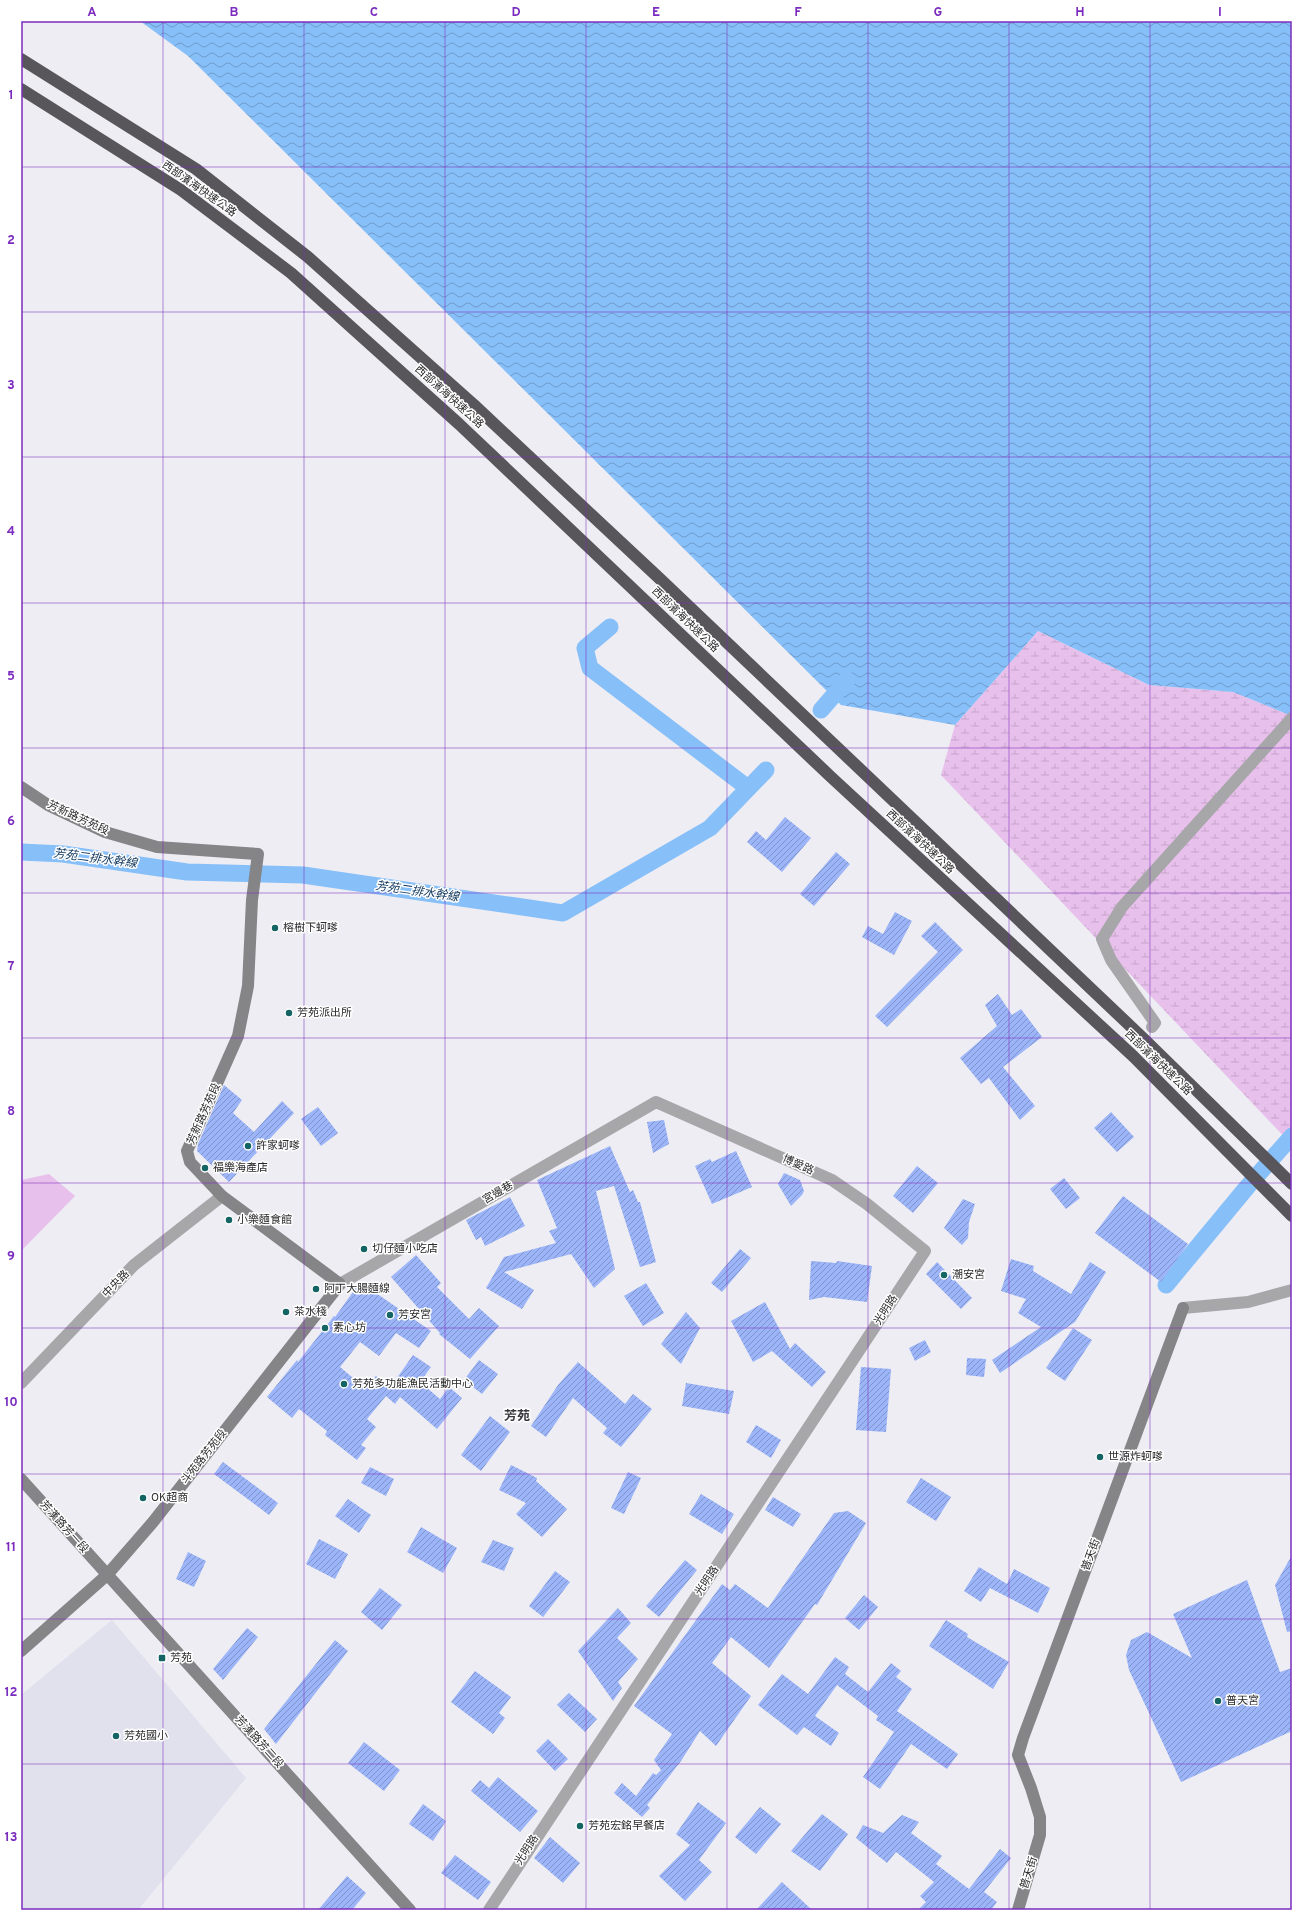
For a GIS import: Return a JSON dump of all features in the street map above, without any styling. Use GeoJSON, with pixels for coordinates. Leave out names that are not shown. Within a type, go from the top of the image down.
{"type":"FeatureCollection","features":[{"type":"Feature","properties":{"kind":"highway","name":"西部濱海快速公路"},"geometry":{"type":"LineString","coordinates":[[21,59],[196,169],[308,257],[474,405],[659,578],[1146,1041],[1292,1184]]}},
{"type":"Feature","properties":{"kind":"highway","name":"西部濱海快速公路"},"geometry":{"type":"LineString","coordinates":[[21,89],[181,190],[291,273],[465,429],[820,766],[1133,1056],[1292,1216]]}},
{"type":"Feature","properties":{"kind":"street"},"geometry":{"type":"LineString","coordinates":[[1152,1027],[1155,1024],[1111,960],[1102,939],[1122,906],[1292,718]]}},
{"type":"Feature","properties":{"kind":"street","name":"芳新路芳苑段"},"geometry":{"type":"LineString","coordinates":[[21,787],[48,805],[106,832],[158,847],[258,854],[252,900],[248,986],[238,1036],[187,1151],[190,1162],[222,1196],[340,1284]]}},
{"type":"Feature","properties":{"kind":"street","name":"博愛路"},"geometry":{"type":"LineString","coordinates":[[656,1102],[832,1180],[867,1204],[925,1251]]}},
{"type":"Feature","properties":{"kind":"street","name":"宮邊巷"},"geometry":{"type":"LineString","coordinates":[[340,1284],[656,1102]]}},
{"type":"Feature","properties":{"kind":"street","name":"中央路"},"geometry":{"type":"LineString","coordinates":[[21,1383],[134,1265],[222,1196]]}},
{"type":"Feature","properties":{"kind":"street","name":"光明路"},"geometry":{"type":"LineString","coordinates":[[489,1910],[925,1251]]}},
{"type":"Feature","properties":{"kind":"street","name":"斗苑路芳苑段"},"geometry":{"type":"LineString","coordinates":[[21,1651],[107,1575],[153,1522],[340,1284]]}},
{"type":"Feature","properties":{"kind":"street","name":"普天街"},"geometry":{"type":"LineString","coordinates":[[1018,1910],[1040,1835],[1040,1817],[1031,1788],[1018,1755],[1183,1308],[1248,1302],[1292,1290]]}},
{"type":"Feature","properties":{"kind":"street","name":"芳漢路芳一段"},"geometry":{"type":"LineString","coordinates":[[21,1479],[107,1575]]}},
{"type":"Feature","properties":{"kind":"street","name":"芳漢路芳二段"},"geometry":{"type":"LineString","coordinates":[[107,1575],[410,1910]]}},
{"type":"Feature","properties":{"kind":"shaded area","name":"芳苑國小"},"geometry":{"type":"Polygon","coordinates":[[[112,1620],[246,1778],[138,1910],[21,1910],[21,1695],[112,1620]]]}},
{"type":"Feature","properties":{"kind":"green space"},"geometry":{"type":"Polygon","coordinates":[[[1038,631],[1149,685],[1233,692],[1292,716],[1292,1145],[941,775],[955,725],[1038,631]]]}},
{"type":"Feature","properties":{"kind":"green space"},"geometry":{"type":"Polygon","coordinates":[[[49,1174],[75,1196],[21,1251],[21,1180],[49,1174]]]}},
{"type":"Feature","properties":{"kind":"water"},"geometry":{"type":"Polygon","coordinates":[[[140,21],[1292,21],[1292,716],[1233,692],[1149,685],[1038,631],[955,725],[841,705],[188,56],[140,21]]]}},
{"type":"Feature","properties":{"kind":"building"},"geometry":{"type":"Polygon","coordinates":[[[785,817],[811,838],[782,872],[747,842],[756,831],[766,840],[785,817]]]}},
{"type":"Feature","properties":{"kind":"building"},"geometry":{"type":"Polygon","coordinates":[[[836,852],[850,864],[814,906],[800,894],[836,852]]]}},
{"type":"Feature","properties":{"kind":"building"},"geometry":{"type":"Polygon","coordinates":[[[895,912],[912,921],[894,955],[862,937],[868,926],[883,934],[895,912]]]}},
{"type":"Feature","properties":{"kind":"building"},"geometry":{"type":"Polygon","coordinates":[[[935,922],[963,950],[887,1027],[875,1016],[938,952],[921,936],[935,922]]]}},
{"type":"Feature","properties":{"kind":"building"},"geometry":{"type":"Polygon","coordinates":[[[998,994],[1012,1015],[1021,1009],[1042,1037],[1003,1067],[1035,1106],[1020,1120],[989,1078],[981,1084],[960,1058],[997,1026],[985,1005],[998,994]]]}},
{"type":"Feature","properties":{"kind":"building"},"geometry":{"type":"Polygon","coordinates":[[[224,1085],[242,1100],[233,1113],[254,1132],[282,1101],[294,1113],[229,1182],[197,1151],[198,1144],[224,1085]]]}},
{"type":"Feature","properties":{"kind":"building"},"geometry":{"type":"Polygon","coordinates":[[[318,1107],[338,1133],[321,1146],[301,1119],[318,1107]]]}},
{"type":"Feature","properties":{"kind":"building"},"geometry":{"type":"Polygon","coordinates":[[[1111,1112],[1134,1137],[1117,1152],[1094,1128],[1111,1112]]]}},
{"type":"Feature","properties":{"kind":"building"},"geometry":{"type":"Polygon","coordinates":[[[664,1120],[669,1144],[653,1153],[647,1122],[664,1120]]]}},
{"type":"Feature","properties":{"kind":"building"},"geometry":{"type":"Polygon","coordinates":[[[610,1146],[630,1192],[633,1190],[638,1202],[640,1202],[656,1262],[640,1267],[614,1186],[596,1191],[615,1269],[594,1288],[571,1254],[504,1272],[534,1290],[522,1309],[486,1288],[504,1257],[556,1243],[549,1231],[557,1228],[537,1180],[610,1146]]]}},
{"type":"Feature","properties":{"kind":"building"},"geometry":{"type":"Polygon","coordinates":[[[736,1151],[752,1187],[712,1204],[695,1166],[710,1159],[712,1162],[736,1151]]]}},
{"type":"Feature","properties":{"kind":"building"},"geometry":{"type":"Polygon","coordinates":[[[917,1166],[938,1183],[913,1213],[893,1196],[917,1166]]]}},
{"type":"Feature","properties":{"kind":"building"},"geometry":{"type":"Polygon","coordinates":[[[784,1173],[800,1180],[804,1191],[791,1206],[778,1184],[784,1173]]]}},
{"type":"Feature","properties":{"kind":"building"},"geometry":{"type":"Polygon","coordinates":[[[1064,1178],[1080,1198],[1066,1209],[1050,1189],[1064,1178]]]}},
{"type":"Feature","properties":{"kind":"building"},"geometry":{"type":"Polygon","coordinates":[[[1123,1196],[1188,1244],[1161,1282],[1095,1233],[1123,1196]]]}},
{"type":"Feature","properties":{"kind":"building"},"geometry":{"type":"Polygon","coordinates":[[[510,1197],[525,1226],[485,1246],[481,1237],[476,1240],[466,1220],[510,1197]]]}},
{"type":"Feature","properties":{"kind":"building"},"geometry":{"type":"Polygon","coordinates":[[[963,1199],[975,1204],[969,1222],[968,1238],[962,1245],[944,1228],[963,1199]]]}},
{"type":"Feature","properties":{"kind":"building"},"geometry":{"type":"Polygon","coordinates":[[[740,1249],[751,1258],[722,1292],[711,1283],[740,1249]]]}},
{"type":"Feature","properties":{"kind":"building"},"geometry":{"type":"Polygon","coordinates":[[[416,1255],[441,1283],[437,1287],[469,1319],[479,1308],[499,1326],[470,1359],[439,1334],[440,1333],[391,1277],[416,1255]]]}},
{"type":"Feature","properties":{"kind":"building"},"geometry":{"type":"Polygon","coordinates":[[[1011,1259],[1034,1266],[1033,1271],[1071,1294],[1090,1262],[1106,1272],[1075,1322],[1000,1373],[992,1360],[1041,1327],[1018,1313],[1026,1299],[1001,1291],[1011,1259]]]}},
{"type":"Feature","properties":{"kind":"building"},"geometry":{"type":"Polygon","coordinates":[[[811,1261],[836,1263],[837,1261],[872,1266],[867,1302],[824,1297],[809,1300],[811,1261]]]}},
{"type":"Feature","properties":{"kind":"building"},"geometry":{"type":"Polygon","coordinates":[[[937,1262],[972,1298],[961,1309],[926,1274],[937,1262]]]}},
{"type":"Feature","properties":{"kind":"building"},"geometry":{"type":"Polygon","coordinates":[[[360,1282],[431,1331],[419,1348],[396,1333],[379,1356],[360,1342],[340,1367],[365,1388],[376,1376],[390,1388],[413,1355],[431,1367],[420,1382],[440,1399],[449,1387],[462,1398],[437,1429],[400,1397],[395,1404],[386,1396],[367,1419],[376,1427],[361,1445],[366,1448],[357,1460],[325,1435],[327,1431],[299,1409],[292,1418],[267,1397],[297,1360],[298,1362],[334,1316],[335,1317],[360,1282]]]}},
{"type":"Feature","properties":{"kind":"building"},"geometry":{"type":"Polygon","coordinates":[[[646,1283],[664,1313],[643,1326],[624,1296],[646,1283]]]}},
{"type":"Feature","properties":{"kind":"building"},"geometry":{"type":"Polygon","coordinates":[[[765,1302],[790,1349],[795,1343],[826,1372],[812,1387],[772,1351],[753,1362],[731,1321],[765,1302]]]}},
{"type":"Feature","properties":{"kind":"building"},"geometry":{"type":"Polygon","coordinates":[[[686,1312],[700,1328],[681,1364],[661,1344],[686,1312]]]}},
{"type":"Feature","properties":{"kind":"building"},"geometry":{"type":"Polygon","coordinates":[[[1073,1328],[1092,1340],[1065,1381],[1046,1368],[1073,1328]]]}},
{"type":"Feature","properties":{"kind":"building"},"geometry":{"type":"Polygon","coordinates":[[[925,1340],[931,1352],[915,1361],[909,1348],[925,1340]]]}},
{"type":"Feature","properties":{"kind":"building"},"geometry":{"type":"Polygon","coordinates":[[[967,1358],[986,1359],[984,1377],[966,1375],[967,1358]]]}},
{"type":"Feature","properties":{"kind":"building"},"geometry":{"type":"Polygon","coordinates":[[[479,1360],[498,1374],[482,1394],[464,1380],[479,1360]]]}},
{"type":"Feature","properties":{"kind":"building"},"geometry":{"type":"Polygon","coordinates":[[[578,1362],[625,1404],[633,1394],[652,1409],[621,1447],[603,1433],[607,1428],[573,1398],[546,1437],[531,1426],[558,1385],[578,1362]]]}},
{"type":"Feature","properties":{"kind":"building"},"geometry":{"type":"Polygon","coordinates":[[[861,1367],[891,1369],[886,1432],[856,1430],[861,1367]]]}},
{"type":"Feature","properties":{"kind":"building"},"geometry":{"type":"Polygon","coordinates":[[[686,1383],[734,1391],[729,1414],[682,1406],[686,1383]]]}},
{"type":"Feature","properties":{"kind":"building"},"geometry":{"type":"Polygon","coordinates":[[[490,1416],[510,1432],[481,1471],[461,1455],[490,1416]]]}},
{"type":"Feature","properties":{"kind":"building"},"geometry":{"type":"Polygon","coordinates":[[[756,1425],[781,1440],[771,1458],[746,1442],[756,1425]]]}},
{"type":"Feature","properties":{"kind":"building"},"geometry":{"type":"Polygon","coordinates":[[[223,1462],[278,1503],[269,1515],[214,1474],[223,1462]]]}},
{"type":"Feature","properties":{"kind":"building"},"geometry":{"type":"Polygon","coordinates":[[[511,1465],[537,1478],[536,1481],[567,1509],[542,1537],[516,1514],[526,1503],[499,1490],[511,1465]]]}},
{"type":"Feature","properties":{"kind":"building"},"geometry":{"type":"Polygon","coordinates":[[[370,1467],[394,1479],[386,1496],[361,1483],[370,1467]]]}},
{"type":"Feature","properties":{"kind":"building"},"geometry":{"type":"Polygon","coordinates":[[[628,1472],[641,1478],[624,1514],[611,1508],[628,1472]]]}},
{"type":"Feature","properties":{"kind":"building"},"geometry":{"type":"Polygon","coordinates":[[[921,1478],[951,1497],[936,1521],[906,1502],[921,1478]]]}},
{"type":"Feature","properties":{"kind":"building"},"geometry":{"type":"Polygon","coordinates":[[[701,1494],[734,1514],[722,1534],[689,1514],[701,1494]]]}},
{"type":"Feature","properties":{"kind":"building"},"geometry":{"type":"Polygon","coordinates":[[[773,1497],[801,1514],[793,1527],[765,1510],[773,1497]]]}},
{"type":"Feature","properties":{"kind":"building"},"geometry":{"type":"Polygon","coordinates":[[[348,1499],[371,1515],[359,1533],[335,1516],[348,1499]]]}},
{"type":"Feature","properties":{"kind":"building"},"geometry":{"type":"Polygon","coordinates":[[[848,1511],[866,1523],[817,1605],[815,1604],[769,1668],[731,1637],[712,1663],[751,1696],[716,1746],[700,1731],[681,1761],[647,1805],[650,1808],[642,1817],[614,1793],[622,1783],[636,1796],[653,1773],[656,1775],[661,1770],[654,1760],[672,1734],[634,1706],[722,1584],[730,1590],[735,1584],[768,1608],[834,1513],[848,1511]]]}},
{"type":"Feature","properties":{"kind":"building"},"geometry":{"type":"Polygon","coordinates":[[[421,1527],[457,1548],[443,1573],[407,1552],[421,1527]]]}},
{"type":"Feature","properties":{"kind":"building"},"geometry":{"type":"Polygon","coordinates":[[[319,1539],[348,1554],[335,1579],[306,1564],[319,1539]]]}},
{"type":"Feature","properties":{"kind":"building"},"geometry":{"type":"Polygon","coordinates":[[[493,1540],[514,1548],[504,1571],[481,1562],[493,1540]]]}},
{"type":"Feature","properties":{"kind":"building"},"geometry":{"type":"Polygon","coordinates":[[[188,1552],[206,1561],[194,1587],[176,1579],[188,1552]]]}},
{"type":"Feature","properties":{"kind":"building"},"geometry":{"type":"Polygon","coordinates":[[[1292,1555],[1292,1631],[1287,1632],[1275,1585],[1292,1555]]]}},
{"type":"Feature","properties":{"kind":"building"},"geometry":{"type":"Polygon","coordinates":[[[685,1560],[697,1570],[659,1617],[646,1606],[685,1560]]]}},
{"type":"Feature","properties":{"kind":"building"},"geometry":{"type":"Polygon","coordinates":[[[979,1567],[1007,1584],[1014,1569],[1050,1588],[1038,1613],[990,1588],[981,1602],[964,1591],[979,1567]]]}},
{"type":"Feature","properties":{"kind":"building"},"geometry":{"type":"Polygon","coordinates":[[[555,1571],[570,1582],[543,1617],[529,1606],[555,1571]]]}},
{"type":"Feature","properties":{"kind":"building","name":"普天宮"},"geometry":{"type":"Polygon","coordinates":[[[1247,1580],[1280,1672],[1292,1668],[1292,1731],[1181,1782],[1129,1670],[1126,1655],[1131,1640],[1147,1632],[1192,1658],[1173,1614],[1247,1580]]]}},
{"type":"Feature","properties":{"kind":"building"},"geometry":{"type":"Polygon","coordinates":[[[380,1588],[402,1605],[382,1630],[361,1612],[380,1588]]]}},
{"type":"Feature","properties":{"kind":"building"},"geometry":{"type":"Polygon","coordinates":[[[864,1595],[878,1607],[859,1630],[845,1618],[864,1595]]]}},
{"type":"Feature","properties":{"kind":"building"},"geometry":{"type":"Polygon","coordinates":[[[618,1608],[631,1623],[617,1638],[638,1659],[618,1682],[622,1688],[613,1701],[578,1651],[618,1608]]]}},
{"type":"Feature","properties":{"kind":"building"},"geometry":{"type":"Polygon","coordinates":[[[946,1620],[968,1634],[967,1637],[1009,1662],[993,1689],[929,1646],[946,1620]]]}},
{"type":"Feature","properties":{"kind":"building"},"geometry":{"type":"Polygon","coordinates":[[[247,1628],[258,1637],[223,1680],[213,1669],[247,1628]]]}},
{"type":"Feature","properties":{"kind":"building"},"geometry":{"type":"Polygon","coordinates":[[[335,1640],[348,1651],[276,1744],[264,1729],[335,1640]]]}},
{"type":"Feature","properties":{"kind":"building"},"geometry":{"type":"Polygon","coordinates":[[[835,1657],[849,1667],[845,1674],[868,1692],[891,1663],[901,1671],[896,1677],[912,1689],[897,1711],[958,1754],[947,1769],[911,1744],[880,1789],[863,1777],[894,1732],[876,1720],[878,1716],[837,1685],[815,1716],[839,1733],[831,1746],[804,1727],[797,1735],[758,1705],[782,1674],[808,1694],[835,1657]]]}},
{"type":"Feature","properties":{"kind":"building"},"geometry":{"type":"Polygon","coordinates":[[[475,1671],[511,1697],[499,1713],[505,1718],[493,1734],[451,1702],[475,1671]]]}},
{"type":"Feature","properties":{"kind":"building"},"geometry":{"type":"Polygon","coordinates":[[[569,1693],[597,1719],[585,1732],[557,1705],[569,1693]]]}},
{"type":"Feature","properties":{"kind":"building"},"geometry":{"type":"Polygon","coordinates":[[[548,1739],[568,1759],[555,1771],[536,1751],[548,1739]]]}},
{"type":"Feature","properties":{"kind":"building"},"geometry":{"type":"Polygon","coordinates":[[[364,1742],[400,1770],[384,1791],[348,1763],[364,1742]]]}},
{"type":"Feature","properties":{"kind":"building"},"geometry":{"type":"Polygon","coordinates":[[[498,1777],[538,1811],[520,1832],[471,1791],[480,1780],[489,1788],[498,1777]]]}},
{"type":"Feature","properties":{"kind":"building"},"geometry":{"type":"Polygon","coordinates":[[[698,1802],[726,1823],[699,1860],[712,1872],[685,1901],[659,1876],[690,1845],[676,1834],[698,1802]]]}},
{"type":"Feature","properties":{"kind":"building"},"geometry":{"type":"Polygon","coordinates":[[[423,1804],[446,1821],[433,1841],[409,1824],[423,1804]]]}},
{"type":"Feature","properties":{"kind":"building"},"geometry":{"type":"Polygon","coordinates":[[[760,1807],[781,1824],[756,1854],[735,1837],[760,1807]]]}},
{"type":"Feature","properties":{"kind":"building"},"geometry":{"type":"Polygon","coordinates":[[[822,1814],[848,1834],[820,1871],[791,1851],[822,1814]]]}},
{"type":"Feature","properties":{"kind":"building"},"geometry":{"type":"Polygon","coordinates":[[[902,1815],[919,1822],[911,1833],[942,1856],[936,1864],[969,1889],[1000,1849],[1011,1858],[984,1892],[997,1902],[991,1910],[918,1910],[926,1902],[920,1896],[934,1882],[896,1852],[887,1863],[856,1838],[863,1825],[883,1833],[902,1815]]]}},
{"type":"Feature","properties":{"kind":"building"},"geometry":{"type":"Polygon","coordinates":[[[550,1837],[580,1863],[563,1883],[534,1858],[550,1837]]]}},
{"type":"Feature","properties":{"kind":"building"},"geometry":{"type":"Polygon","coordinates":[[[455,1855],[491,1882],[478,1900],[441,1873],[455,1855]]]}},
{"type":"Feature","properties":{"kind":"building"},"geometry":{"type":"Polygon","coordinates":[[[347,1876],[366,1893],[352,1910],[318,1910],[347,1876]]]}},
{"type":"Feature","properties":{"kind":"building"},"geometry":{"type":"Polygon","coordinates":[[[782,1882],[812,1910],[756,1910],[782,1882]]]}},
{"type":"Feature","properties":{"kind":"waterway"},"geometry":{"type":"LineString","coordinates":[[610,627],[585,648],[590,668],[748,788]]}},
{"type":"Feature","properties":{"kind":"waterway"},"geometry":{"type":"LineString","coordinates":[[821,710],[847,680]]}},
{"type":"Feature","properties":{"kind":"waterway","name":"芳苑二排水幹線"},"geometry":{"type":"LineString","coordinates":[[21,852],[63,854],[187,872],[303,875],[563,913],[710,828],[766,770]]}},
{"type":"Feature","properties":{"kind":"waterway"},"geometry":{"type":"LineString","coordinates":[[1166,1285],[1248,1186],[1292,1136]]}},
{"type":"Feature","properties":{"kind":"place","name":"榕樹下蚵嗲"},"geometry":{"type":"Point","coordinates":[275,928]}},
{"type":"Feature","properties":{"kind":"place","name":"芳苑派出所"},"geometry":{"type":"Point","coordinates":[289,1013]}},
{"type":"Feature","properties":{"kind":"place","name":"許家蚵嗲"},"geometry":{"type":"Point","coordinates":[248,1146]}},
{"type":"Feature","properties":{"kind":"place","name":"福樂海產店"},"geometry":{"type":"Point","coordinates":[205,1168]}},
{"type":"Feature","properties":{"kind":"place","name":"小樂麵食館"},"geometry":{"type":"Point","coordinates":[229,1220]}},
{"type":"Feature","properties":{"kind":"place","name":"切仔麵小吃店"},"geometry":{"type":"Point","coordinates":[364,1249]}},
{"type":"Feature","properties":{"kind":"place","name":"潮安宮"},"geometry":{"type":"Point","coordinates":[944,1275]}},
{"type":"Feature","properties":{"kind":"place","name":"阿丁大腸麵線"},"geometry":{"type":"Point","coordinates":[316,1289]}},
{"type":"Feature","properties":{"kind":"place","name":"茶水棧"},"geometry":{"type":"Point","coordinates":[286,1312]}},
{"type":"Feature","properties":{"kind":"place","name":"芳安宮"},"geometry":{"type":"Point","coordinates":[390,1315]}},
{"type":"Feature","properties":{"kind":"place","name":"素心坊"},"geometry":{"type":"Point","coordinates":[325,1328]}},
{"type":"Feature","properties":{"kind":"place","name":"芳苑多功能漁民活動中心"},"geometry":{"type":"Point","coordinates":[344,1384]}},
{"type":"Feature","properties":{"kind":"place","name":"世源炸蚵嗲"},"geometry":{"type":"Point","coordinates":[1100,1457]}},
{"type":"Feature","properties":{"kind":"place","name":"OK超商"},"geometry":{"type":"Point","coordinates":[143,1498]}},
{"type":"Feature","properties":{"kind":"place","name":"芳苑"},"geometry":{"type":"Point","coordinates":[162,1658]}},
{"type":"Feature","properties":{"kind":"place","name":"普天宮"},"geometry":{"type":"Point","coordinates":[1218,1701]}},
{"type":"Feature","properties":{"kind":"place","name":"芳苑國小"},"geometry":{"type":"Point","coordinates":[116,1736]}},
{"type":"Feature","properties":{"kind":"place","name":"芳苑宏銘早餐店"},"geometry":{"type":"Point","coordinates":[580,1826]}},
{"type":"Feature","properties":{"kind":"district","name":"芳苑"},"geometry":{"type":"Point","coordinates":[517,1417]}}]}
